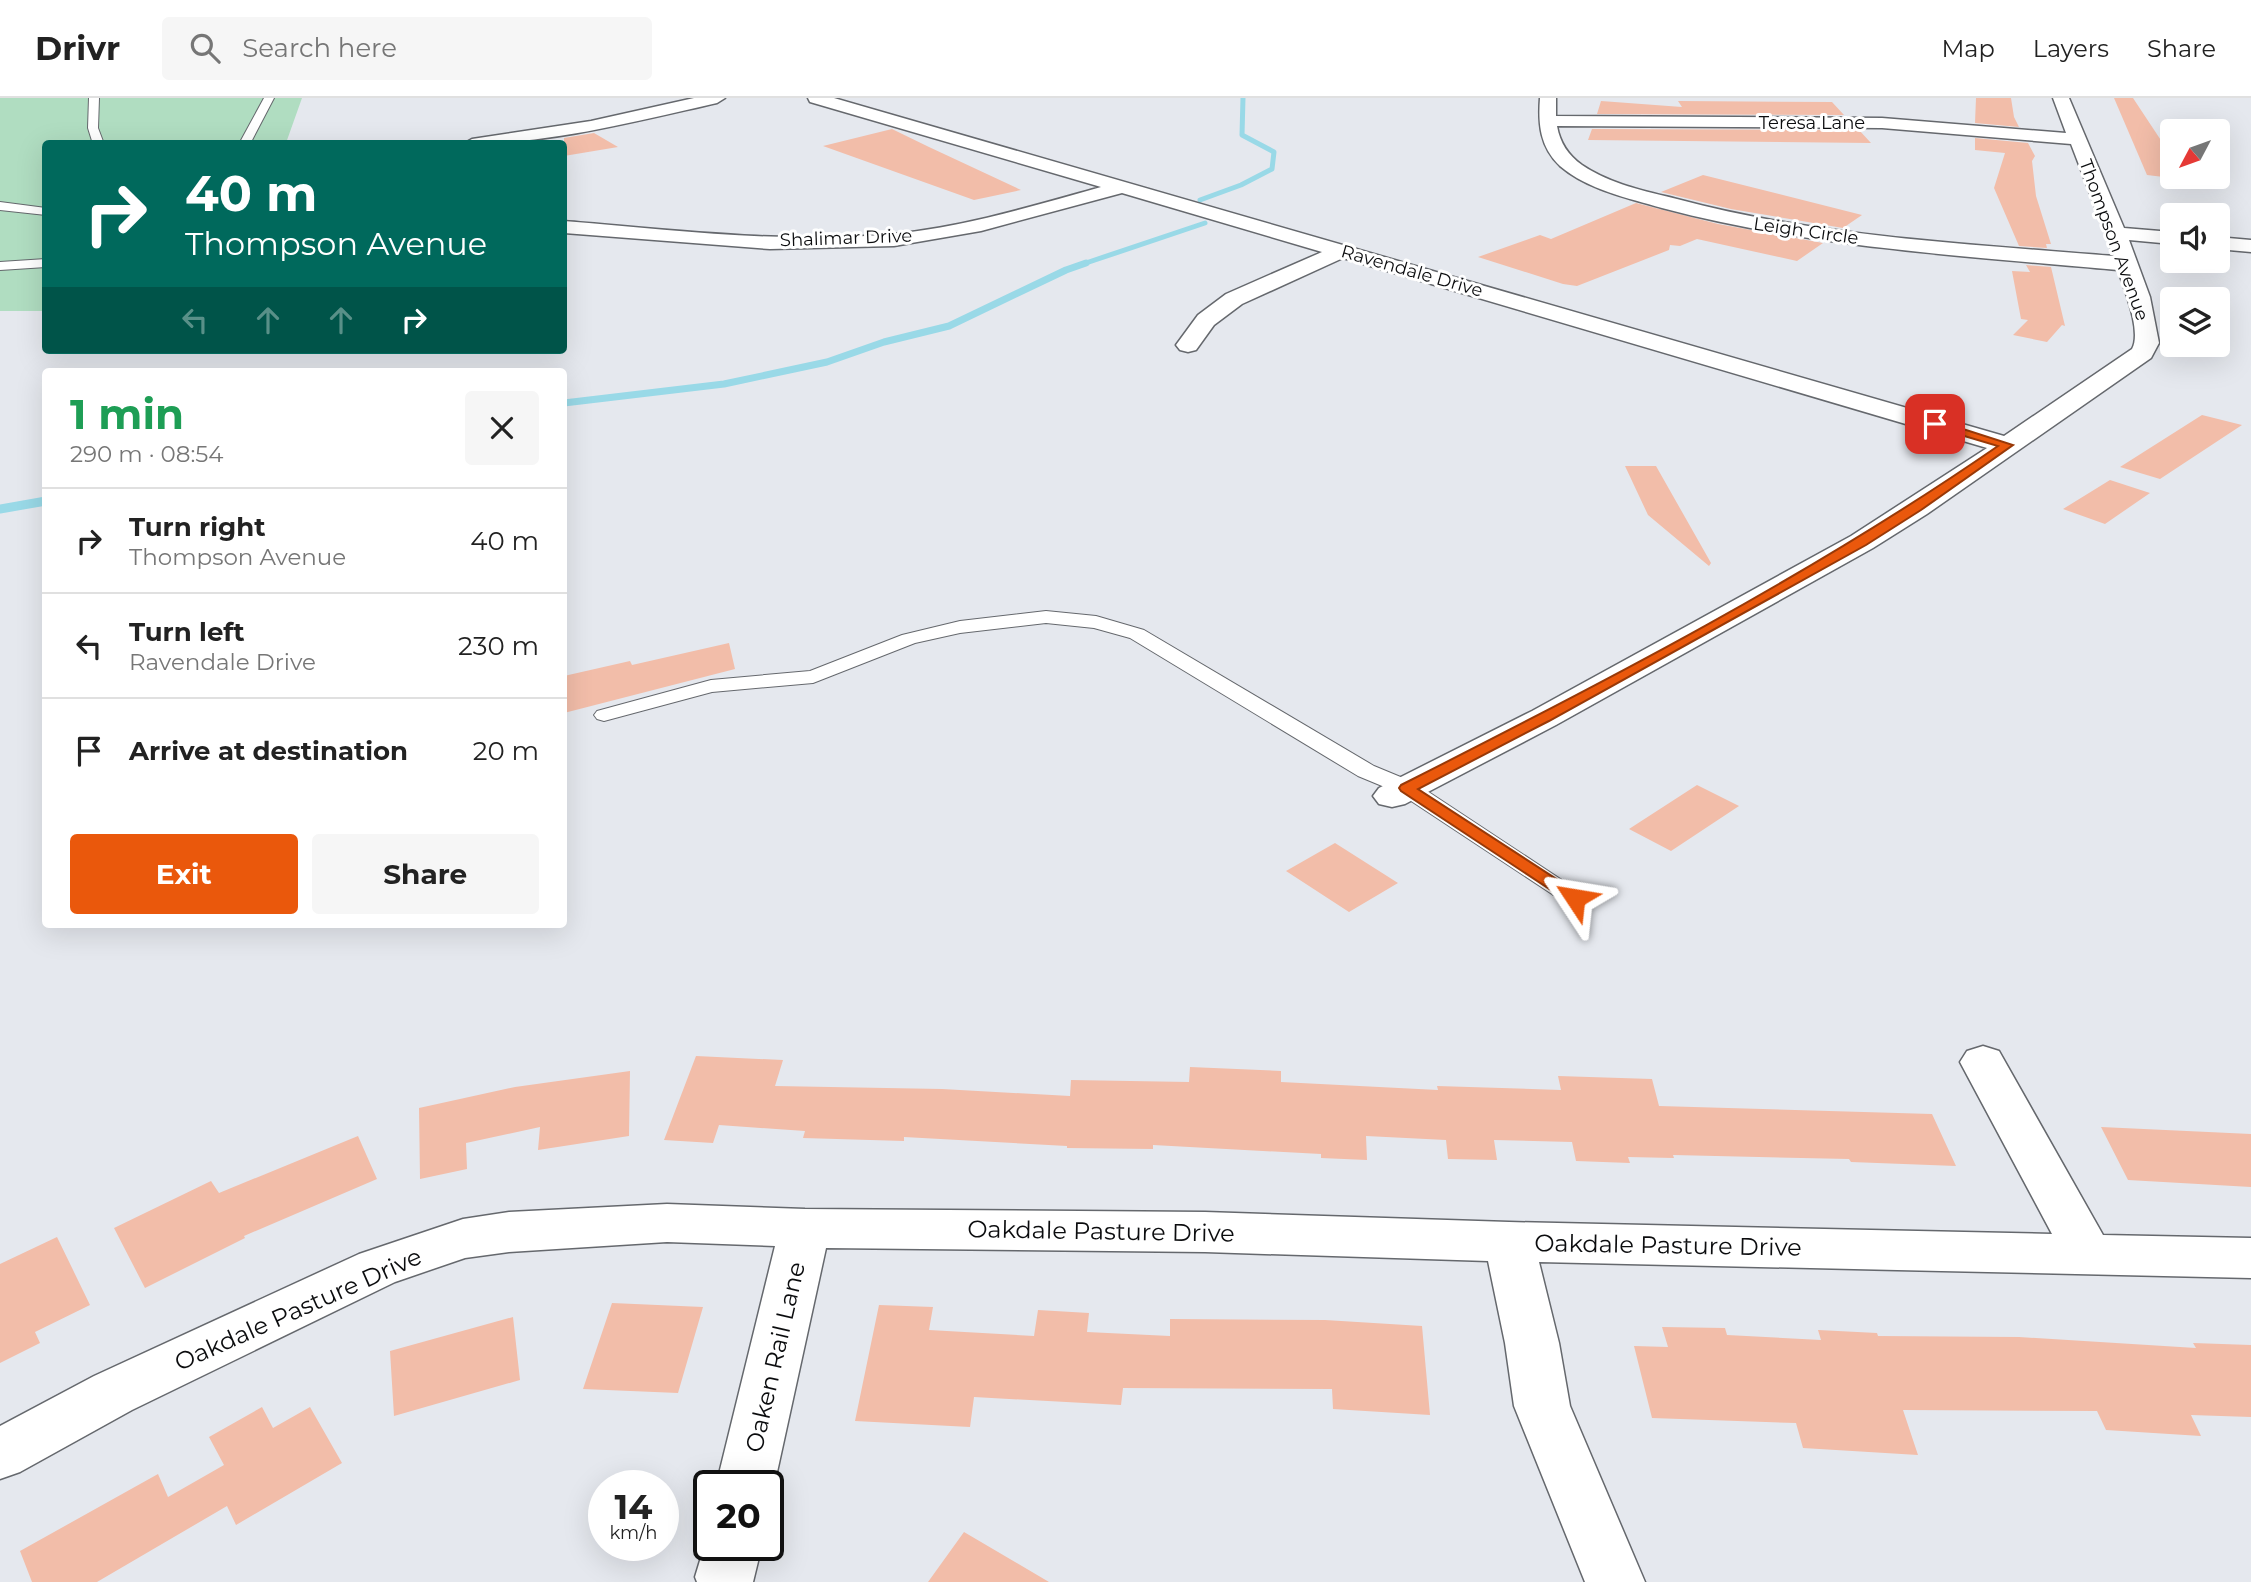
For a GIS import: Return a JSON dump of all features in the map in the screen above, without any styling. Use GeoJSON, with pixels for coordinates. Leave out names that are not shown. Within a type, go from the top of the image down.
{"type":"FeatureCollection","features":[{"type":"Feature","properties":{"kind":"street"},"geometry":{"type":"LineString","coordinates":[[498,140],[591,126],[718,98]]}},
{"type":"Feature","properties":{"kind":"street","name":"Ravendale Drive"},"geometry":{"type":"LineString","coordinates":[[816,98],[2007,445]]}},
{"type":"Feature","properties":{"kind":"street","name":"Leigh Circle"},"geometry":{"type":"LineString","coordinates":[[1548,98],[1552,145],[1579,172],[1617,189],[1714,215],[1811,233],[2126,264]]}},
{"type":"Feature","properties":{"kind":"street","name":"Thompson Avenue"},"geometry":{"type":"LineString","coordinates":[[1399,792],[1544,718],[1862,542],[1917,508],[2142,353],[2147,343],[2144,319],[2126,264],[2061,98]]}},
{"type":"Feature","properties":{"kind":"street","name":"Teresa Lane"},"geometry":{"type":"LineString","coordinates":[[1548,121],[1882,123],[2076,139]]}},
{"type":"Feature","properties":{"kind":"street","name":"Shalimar Drive"},"geometry":{"type":"LineString","coordinates":[[567,227],[769,240],[892,240],[967,228],[1122,187]]}},
{"type":"Feature","properties":{"kind":"street"},"geometry":{"type":"LineString","coordinates":[[2114,233],[2160,237]]}},
{"type":"Feature","properties":{"kind":"street"},"geometry":{"type":"LineString","coordinates":[[2230,244],[2251,246]]}},
{"type":"Feature","properties":{"kind":"street"},"geometry":{"type":"LineString","coordinates":[[1188,345],[1206,320],[1234,299],[1342,251]]}},
{"type":"Feature","properties":{"kind":"street"},"geometry":{"type":"LineString","coordinates":[[1983,1062],[2090,1256]]}},
{"type":"Feature","properties":{"kind":"street","name":"Oakdale Pasture Drive"},"geometry":{"type":"LineString","coordinates":[[0,1454],[113,1393],[377,1268],[463,1239],[509,1232],[667,1223],[805,1228],[1205,1232],[1509,1242],[2251,1258]]}},
{"type":"Feature","properties":{"kind":"street","name":"Oaken Rail Lane"},"geometry":{"type":"LineString","coordinates":[[749,1470],[805,1228]]}},
{"type":"Feature","properties":{"kind":"street"},"geometry":{"type":"LineString","coordinates":[[1509,1242],[1532,1343],[1542,1406],[1615,1582]]}},
{"type":"Feature","properties":{"kind":"lane"},"geometry":{"type":"LineString","coordinates":[[94,98],[93,128],[98,140]]}},
{"type":"Feature","properties":{"kind":"lane"},"geometry":{"type":"LineString","coordinates":[[246,140],[269,98]]}},
{"type":"Feature","properties":{"kind":"lane"},"geometry":{"type":"LineString","coordinates":[[0,206],[42,211]]}},
{"type":"Feature","properties":{"kind":"lane"},"geometry":{"type":"LineString","coordinates":[[0,266],[42,263]]}},
{"type":"Feature","properties":{"kind":"lane"},"geometry":{"type":"LineString","coordinates":[[604,715],[711,686],[813,677],[909,639],[960,627],[1046,617],[1096,622],[1137,634],[1575,898]]}},
{"type":"Feature","properties":{"kind":"green space"},"geometry":{"type":"Polygon","coordinates":[[[0,98],[302,98],[287,140],[42,140],[42,311],[0,311],[0,98]]]}},
{"type":"Feature","properties":{"kind":"building"},"geometry":{"type":"Polygon","coordinates":[[[1976,98],[2011,98],[2014,117],[2019,127],[1975,123],[1976,98]]]}},
{"type":"Feature","properties":{"kind":"building"},"geometry":{"type":"Polygon","coordinates":[[[2114,98],[2133,98],[2160,139],[2160,177],[2147,175],[2114,98]]]}},
{"type":"Feature","properties":{"kind":"building"},"geometry":{"type":"Polygon","coordinates":[[[1601,101],[1682,107],[1678,101],[1832,102],[1844,115],[1597,114],[1601,101]]]}},
{"type":"Feature","properties":{"kind":"building"},"geometry":{"type":"Polygon","coordinates":[[[892,129],[1021,190],[974,200],[823,146],[892,129]]]}},
{"type":"Feature","properties":{"kind":"building"},"geometry":{"type":"Polygon","coordinates":[[[1592,129],[1859,130],[1871,143],[1588,140],[1592,129]]]}},
{"type":"Feature","properties":{"kind":"building"},"geometry":{"type":"Polygon","coordinates":[[[594,133],[618,147],[567,156],[567,140],[564,138],[594,133]]]}},
{"type":"Feature","properties":{"kind":"building"},"geometry":{"type":"Polygon","coordinates":[[[1975,138],[2028,143],[2035,156],[2032,161],[2036,196],[2051,244],[2046,244],[2047,248],[2019,246],[1994,188],[2005,153],[1975,150],[1975,138]]]}},
{"type":"Feature","properties":{"kind":"building"},"geometry":{"type":"Polygon","coordinates":[[[1703,175],[1862,215],[1843,228],[1731,209],[1661,192],[1703,175]]]}},
{"type":"Feature","properties":{"kind":"building"},"geometry":{"type":"Polygon","coordinates":[[[1636,203],[1718,224],[1823,243],[1797,261],[1697,239],[1680,246],[1670,245],[1669,250],[1577,286],[1478,257],[1540,235],[1551,239],[1636,203]]]}},
{"type":"Feature","properties":{"kind":"building"},"geometry":{"type":"Polygon","coordinates":[[[2026,265],[2051,267],[2065,326],[2062,325],[2047,342],[2013,335],[2028,320],[2021,319],[2012,271],[2030,272],[2026,265]]]}},
{"type":"Feature","properties":{"kind":"building"},"geometry":{"type":"Polygon","coordinates":[[[2202,415],[2242,425],[2160,479],[2120,467],[2202,415]]]}},
{"type":"Feature","properties":{"kind":"building"},"geometry":{"type":"Polygon","coordinates":[[[1625,466],[1656,466],[1711,563],[1709,566],[1648,515],[1625,466]]]}},
{"type":"Feature","properties":{"kind":"building"},"geometry":{"type":"Polygon","coordinates":[[[2110,480],[2150,493],[2105,524],[2063,509],[2110,480]]]}},
{"type":"Feature","properties":{"kind":"building"},"geometry":{"type":"Polygon","coordinates":[[[729,643],[735,669],[567,712],[567,675],[630,661],[632,665],[729,643]]]}},
{"type":"Feature","properties":{"kind":"building"},"geometry":{"type":"Polygon","coordinates":[[[1697,785],[1739,806],[1671,851],[1629,829],[1697,785]]]}},
{"type":"Feature","properties":{"kind":"building"},"geometry":{"type":"Polygon","coordinates":[[[1335,843],[1398,883],[1349,912],[1286,871],[1335,843]]]}},
{"type":"Feature","properties":{"kind":"building"},"geometry":{"type":"Polygon","coordinates":[[[696,1056],[783,1060],[775,1086],[942,1089],[1070,1096],[1071,1080],[1189,1082],[1190,1067],[1281,1071],[1281,1082],[1438,1090],[1437,1086],[1561,1090],[1558,1076],[1652,1079],[1659,1106],[1932,1114],[1956,1166],[1851,1162],[1849,1159],[1673,1155],[1674,1158],[1628,1157],[1630,1163],[1576,1161],[1572,1142],[1494,1140],[1497,1160],[1448,1159],[1446,1140],[1366,1136],[1367,1160],[1321,1158],[1321,1154],[1153,1145],[1153,1149],[1067,1148],[904,1137],[904,1141],[803,1138],[805,1131],[719,1125],[713,1143],[664,1140],[696,1056]]]}},
{"type":"Feature","properties":{"kind":"building"},"geometry":{"type":"Polygon","coordinates":[[[630,1071],[629,1136],[538,1150],[540,1127],[466,1143],[467,1169],[420,1179],[419,1108],[515,1087],[630,1071]]]}},
{"type":"Feature","properties":{"kind":"building"},"geometry":{"type":"Polygon","coordinates":[[[2101,1127],[2251,1134],[2251,1187],[2128,1180],[2101,1127]]]}},
{"type":"Feature","properties":{"kind":"building"},"geometry":{"type":"Polygon","coordinates":[[[358,1136],[377,1179],[244,1236],[245,1238],[145,1288],[114,1228],[211,1181],[219,1193],[358,1136]]]}},
{"type":"Feature","properties":{"kind":"building"},"geometry":{"type":"Polygon","coordinates":[[[57,1237],[90,1305],[35,1332],[40,1343],[0,1363],[0,1264],[57,1237]]]}},
{"type":"Feature","properties":{"kind":"building"},"geometry":{"type":"Polygon","coordinates":[[[612,1303],[703,1307],[678,1393],[583,1389],[612,1303]]]}},
{"type":"Feature","properties":{"kind":"building"},"geometry":{"type":"Polygon","coordinates":[[[879,1305],[933,1307],[929,1330],[1034,1336],[1038,1310],[1089,1313],[1087,1332],[1170,1336],[1170,1319],[1325,1320],[1422,1326],[1430,1415],[1333,1409],[1332,1389],[1123,1388],[1121,1405],[974,1397],[970,1427],[855,1421],[879,1305]]]}},
{"type":"Feature","properties":{"kind":"building"},"geometry":{"type":"Polygon","coordinates":[[[513,1317],[520,1380],[394,1416],[390,1351],[513,1317]]]}},
{"type":"Feature","properties":{"kind":"building"},"geometry":{"type":"Polygon","coordinates":[[[1662,1327],[1725,1328],[1727,1335],[1821,1340],[1818,1330],[1877,1333],[1878,1336],[2019,1337],[2196,1348],[2193,1343],[2251,1345],[2251,1417],[2191,1415],[2201,1436],[2106,1430],[2097,1411],[1903,1410],[1918,1455],[1803,1448],[1796,1423],[1652,1418],[1634,1346],[1668,1347],[1662,1327]]]}},
{"type":"Feature","properties":{"kind":"building"},"geometry":{"type":"Polygon","coordinates":[[[262,1407],[273,1428],[310,1407],[342,1463],[236,1525],[227,1506],[97,1582],[32,1582],[20,1551],[158,1474],[168,1497],[224,1465],[209,1437],[262,1407]]]}},
{"type":"Feature","properties":{"kind":"building"},"geometry":{"type":"Polygon","coordinates":[[[964,1532],[1049,1582],[928,1582],[964,1532]]]}},
{"type":"Feature","properties":{"kind":"waterway"},"geometry":{"type":"LineString","coordinates":[[1200,200],[1241,185],[1272,169],[1274,152],[1242,135],[1243,98]]}},
{"type":"Feature","properties":{"kind":"waterway"},"geometry":{"type":"LineString","coordinates":[[1080,265],[1205,223]]}},
{"type":"Feature","properties":{"kind":"waterway"},"geometry":{"type":"LineString","coordinates":[[567,403],[724,384],[827,362],[884,342],[949,326],[1086,263]]}},
{"type":"Feature","properties":{"kind":"waterway"},"geometry":{"type":"LineString","coordinates":[[0,509],[42,502]]}},
{"type":"Feature","properties":{"kind":"route"},"geometry":{"type":"LineString","coordinates":[[1575,898],[1407,788],[1544,718],[1862,542],[1917,508],[2007,445],[1935,424]]}}]}
